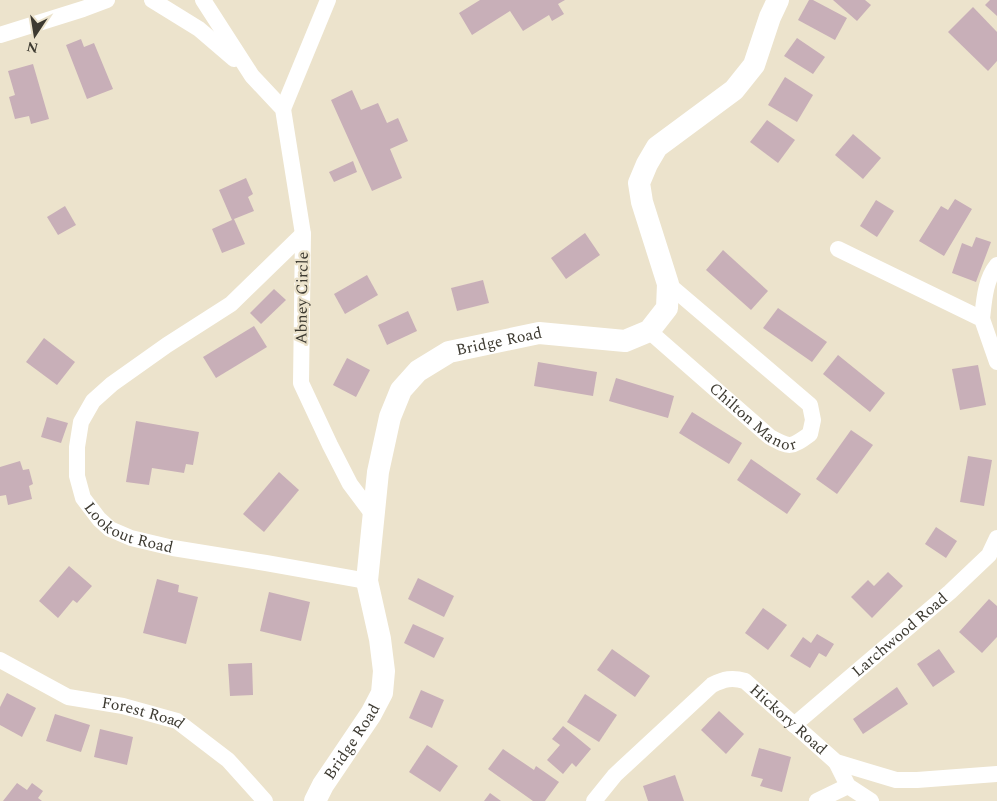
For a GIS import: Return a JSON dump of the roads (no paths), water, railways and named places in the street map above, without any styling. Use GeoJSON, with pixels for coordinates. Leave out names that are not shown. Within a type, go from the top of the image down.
{"type":"FeatureCollection","features":[{"type":"Feature","properties":{"kind":"street"},"geometry":{"type":"LineString","coordinates":[[0,35],[107,0]]}},
{"type":"Feature","properties":{"kind":"street"},"geometry":{"type":"LineString","coordinates":[[152,0],[199,29],[252,76],[283,109],[328,0]]}},
{"type":"Feature","properties":{"kind":"street"},"geometry":{"type":"LineString","coordinates":[[202,0],[252,76]]}},
{"type":"Feature","properties":{"kind":"street","name":"Bridge Road"},"geometry":{"type":"LineString","coordinates":[[315,801],[323,785],[371,714],[382,693],[384,671],[380,639],[367,581],[378,472],[390,417],[401,390],[418,371],[449,352],[539,333],[625,341],[649,331],[667,308],[668,284],[642,202],[639,183],[657,147],[734,90],[754,65],[770,17],[778,0]]}},
{"type":"Feature","properties":{"kind":"street","name":"Abney Circle"},"geometry":{"type":"LineString","coordinates":[[283,109],[303,234],[301,383],[350,484],[374,516]]}},
{"type":"Feature","properties":{"kind":"street","name":"Lookout Road"},"geometry":{"type":"LineString","coordinates":[[303,234],[231,304],[167,345],[112,384],[93,401],[81,422],[77,447],[77,476],[83,498],[99,519],[110,529],[131,538],[173,548],[367,581]]}},
{"type":"Feature","properties":{"kind":"street"},"geometry":{"type":"LineString","coordinates":[[838,249],[982,319]]}},
{"type":"Feature","properties":{"kind":"street"},"geometry":{"type":"LineString","coordinates":[[997,265],[992,271],[984,296],[982,319],[997,362]]}},
{"type":"Feature","properties":{"kind":"street","name":"Chilton Manor"},"geometry":{"type":"LineString","coordinates":[[649,331],[770,437],[785,445],[796,445],[810,434],[813,420],[810,405],[668,284]]}},
{"type":"Feature","properties":{"kind":"street","name":"Larchwood Road"},"geometry":{"type":"LineString","coordinates":[[794,725],[957,586],[989,555],[997,538]]}},
{"type":"Feature","properties":{"kind":"street","name":"Forest Road"},"geometry":{"type":"LineString","coordinates":[[0,660],[68,697],[123,706],[177,721],[228,760],[265,801]]}},
{"type":"Feature","properties":{"kind":"street","name":"Hickory Road"},"geometry":{"type":"LineString","coordinates":[[594,801],[615,775],[712,685],[724,679],[734,678],[745,681],[836,762],[896,780],[997,774]]}},
{"type":"Feature","properties":{"kind":"street"},"geometry":{"type":"LineString","coordinates":[[836,762],[848,786],[871,801]]}},
{"type":"Feature","properties":{"kind":"street"},"geometry":{"type":"LineString","coordinates":[[817,801],[848,786]]}}]}
